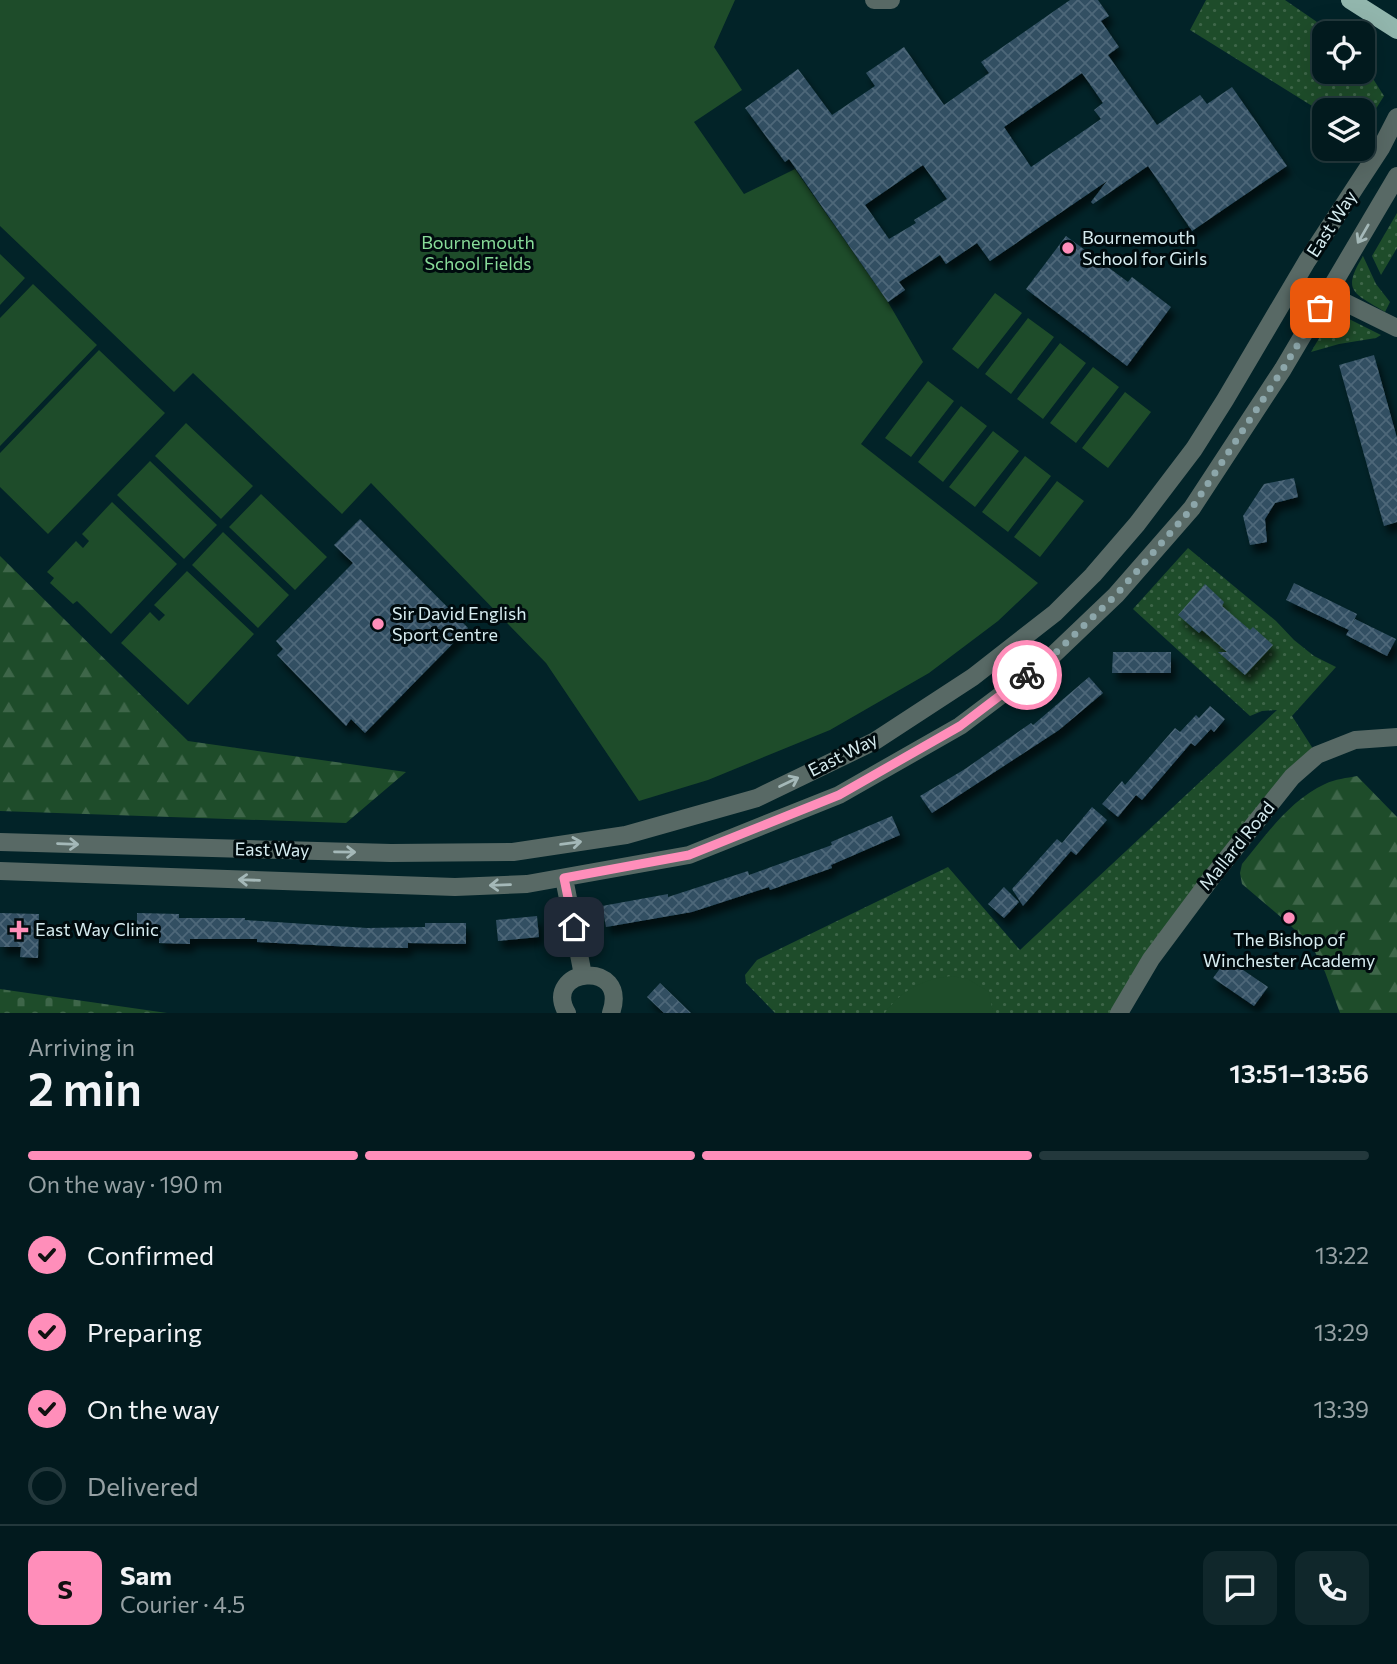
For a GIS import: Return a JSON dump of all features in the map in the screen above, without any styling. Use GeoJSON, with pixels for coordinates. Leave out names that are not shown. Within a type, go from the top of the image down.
{"type":"FeatureCollection","features":[{"type":"Feature","properties":{"kind":"main road"},"geometry":{"type":"LineString","coordinates":[[1350,0],[1397,30]]}},
{"type":"Feature","properties":{"kind":"street"},"geometry":{"type":"LineString","coordinates":[[874,0],[891,0]]}},
{"type":"Feature","properties":{"kind":"street","name":"East Way"},"geometry":{"type":"LineString","coordinates":[[0,842],[391,853],[513,852],[626,835],[757,798],[874,741],[973,677],[1055,613],[1094,575],[1137,524],[1194,449],[1307,261],[1381,148],[1397,117]]}},
{"type":"Feature","properties":{"kind":"street","name":"East Way"},"geometry":{"type":"LineString","coordinates":[[0,871],[455,887],[527,884],[689,855],[839,795],[960,726],[1050,658],[1116,595],[1192,508],[1283,369],[1397,176]]}},
{"type":"Feature","properties":{"kind":"street"},"geometry":{"type":"LineString","coordinates":[[1328,294],[1397,328]]}},
{"type":"Feature","properties":{"kind":"street","name":"Mallard Road"},"geometry":{"type":"LineString","coordinates":[[1119,1013],[1152,959],[1212,877],[1292,777],[1317,755],[1355,740],[1397,737]]}},
{"type":"Feature","properties":{"kind":"street"},"geometry":{"type":"LineString","coordinates":[[564,878],[583,975]]}},
{"type":"Feature","properties":{"kind":"street"},"geometry":{"type":"LineString","coordinates":[[567,1013],[562,994],[567,984],[583,975],[600,976],[609,984],[614,1006],[611,1013]]}},
{"type":"Feature","properties":{"kind":"green space","name":"Bournemouth School Fields"},"geometry":{"type":"Polygon","coordinates":[[[0,0],[735,0],[714,47],[742,90],[694,122],[744,194],[795,169],[888,302],[923,362],[861,444],[1038,583],[998,621],[929,673],[830,730],[708,780],[639,801],[546,663],[371,483],[342,514],[193,373],[174,392],[0,226],[0,0]]]}},
{"type":"Feature","properties":{"kind":"green space"},"geometry":{"type":"Polygon","coordinates":[[[1206,0],[1285,0],[1316,21],[1312,21],[1312,84],[1375,84],[1375,82],[1384,96],[1375,110],[1375,98],[1312,98],[1312,106],[1190,30],[1206,0]]]}},
{"type":"Feature","properties":{"kind":"green space"},"geometry":{"type":"Polygon","coordinates":[[[1397,213],[1397,248],[1381,275],[1372,256],[1397,213]]]}},
{"type":"Feature","properties":{"kind":"green space"},"geometry":{"type":"Polygon","coordinates":[[[0,254],[25,278],[0,305],[0,254]]]}},
{"type":"Feature","properties":{"kind":"green space"},"geometry":{"type":"Polygon","coordinates":[[[1363,256],[1376,284],[1390,302],[1385,312],[1365,300],[1352,285],[1356,268],[1363,256]]]}},
{"type":"Feature","properties":{"kind":"green space"},"geometry":{"type":"Polygon","coordinates":[[[33,284],[97,345],[0,446],[0,318],[33,284]]]}},
{"type":"Feature","properties":{"kind":"green space"},"geometry":{"type":"Polygon","coordinates":[[[995,293],[1022,313],[978,369],[952,349],[995,293]]]}},
{"type":"Feature","properties":{"kind":"green space"},"geometry":{"type":"Polygon","coordinates":[[[1028,318],[1054,337],[1011,394],[985,374],[1028,318]]]}},
{"type":"Feature","properties":{"kind":"green space"},"geometry":{"type":"Polygon","coordinates":[[[1335,318],[1347,318],[1381,335],[1311,352],[1328,323],[1335,318]]]}},
{"type":"Feature","properties":{"kind":"green space"},"geometry":{"type":"Polygon","coordinates":[[[1060,343],[1086,363],[1043,419],[1017,399],[1060,343]]]}},
{"type":"Feature","properties":{"kind":"green space"},"geometry":{"type":"Polygon","coordinates":[[[99,350],[165,413],[48,534],[0,487],[0,453],[99,350]]]}},
{"type":"Feature","properties":{"kind":"green space"},"geometry":{"type":"Polygon","coordinates":[[[1093,367],[1119,387],[1076,443],[1050,423],[1093,367]]]}},
{"type":"Feature","properties":{"kind":"green space"},"geometry":{"type":"Polygon","coordinates":[[[928,381],[954,401],[911,457],[885,438],[928,381]]]}},
{"type":"Feature","properties":{"kind":"green space"},"geometry":{"type":"Polygon","coordinates":[[[1125,392],[1151,412],[1108,468],[1082,448],[1125,392]]]}},
{"type":"Feature","properties":{"kind":"green space"},"geometry":{"type":"Polygon","coordinates":[[[961,406],[987,426],[943,482],[918,462],[961,406]]]}},
{"type":"Feature","properties":{"kind":"green space"},"geometry":{"type":"Polygon","coordinates":[[[186,423],[253,486],[221,519],[155,456],[186,423]]]}},
{"type":"Feature","properties":{"kind":"green space"},"geometry":{"type":"Polygon","coordinates":[[[993,431],[1019,451],[975,507],[949,487],[993,431]]]}},
{"type":"Feature","properties":{"kind":"green space"},"geometry":{"type":"Polygon","coordinates":[[[1025,456],[1051,476],[1008,532],[982,512],[1025,456]]]}},
{"type":"Feature","properties":{"kind":"green space"},"geometry":{"type":"Polygon","coordinates":[[[150,461],[217,525],[184,559],[117,495],[150,461]]]}},
{"type":"Feature","properties":{"kind":"green space"},"geometry":{"type":"Polygon","coordinates":[[[1057,481],[1084,501],[1040,557],[1014,537],[1057,481]]]}},
{"type":"Feature","properties":{"kind":"green space"},"geometry":{"type":"Polygon","coordinates":[[[261,494],[327,557],[295,590],[229,527],[261,494]]]}},
{"type":"Feature","properties":{"kind":"green space"},"geometry":{"type":"Polygon","coordinates":[[[112,502],[177,564],[111,634],[77,601],[73,604],[50,583],[54,578],[47,572],[76,541],[83,548],[89,541],[82,534],[112,502]]]}},
{"type":"Feature","properties":{"kind":"green space"},"geometry":{"type":"Polygon","coordinates":[[[223,532],[289,595],[258,628],[192,565],[223,532]]]}},
{"type":"Feature","properties":{"kind":"green space"},"geometry":{"type":"Polygon","coordinates":[[[1188,548],[1276,621],[1294,640],[1314,656],[1336,667],[1292,716],[1317,755],[1292,777],[1119,1013],[775,1013],[746,983],[745,975],[757,960],[948,867],[1020,950],[1277,710],[1262,711],[1250,716],[1133,609],[1188,548]]]}},
{"type":"Feature","properties":{"kind":"green space"},"geometry":{"type":"Polygon","coordinates":[[[0,556],[188,741],[406,772],[346,823],[0,811],[0,556]]]}},
{"type":"Feature","properties":{"kind":"green space"},"geometry":{"type":"Polygon","coordinates":[[[187,571],[254,634],[188,705],[121,643],[150,612],[159,621],[165,615],[154,605],[187,571]]]}},
{"type":"Feature","properties":{"kind":"green space"},"geometry":{"type":"Polygon","coordinates":[[[1357,776],[1397,817],[1397,1013],[1340,1013],[1313,948],[1242,884],[1240,873],[1242,864],[1260,842],[1279,819],[1301,799],[1329,782],[1357,776]]]}},
{"type":"Feature","properties":{"kind":"green space"},"geometry":{"type":"Polygon","coordinates":[[[951,976],[968,979],[989,992],[993,1013],[885,1013],[898,998],[914,987],[951,976]]]}},
{"type":"Feature","properties":{"kind":"green space"},"geometry":{"type":"Polygon","coordinates":[[[0,989],[167,1013],[0,1013],[0,989]]]}},
{"type":"Feature","properties":{"kind":"building"},"geometry":{"type":"Polygon","coordinates":[[[1070,0],[1098,0],[1109,16],[1101,21],[1119,47],[1108,55],[1157,125],[1200,95],[1207,104],[1232,87],[1287,166],[1192,231],[1148,166],[1093,204],[1091,202],[1107,181],[990,261],[977,243],[946,264],[940,255],[899,282],[905,290],[888,302],[789,159],[785,162],[745,108],[798,69],[832,115],[875,86],[866,73],[904,47],[944,105],[989,73],[981,62],[1070,0]],[[1082,73],[1004,127],[1031,167],[1101,119],[1094,110],[1103,103],[1082,73]],[[923,165],[865,205],[889,239],[916,223],[914,220],[947,199],[923,165]]]}},
{"type":"Feature","properties":{"kind":"building"},"geometry":{"type":"Polygon","coordinates":[[[1066,236],[1128,282],[1132,277],[1171,307],[1127,366],[1026,289],[1066,236]]]}},
{"type":"Feature","properties":{"kind":"building"},"geometry":{"type":"Polygon","coordinates":[[[1374,355],[1397,438],[1397,522],[1384,526],[1339,365],[1374,355]]]}},
{"type":"Feature","properties":{"kind":"building"},"geometry":{"type":"Polygon","coordinates":[[[1294,478],[1298,497],[1275,503],[1265,519],[1267,542],[1250,545],[1243,516],[1264,484],[1294,478]]]}},
{"type":"Feature","properties":{"kind":"building","name":"Sir David English Sport Centre"},"geometry":{"type":"Polygon","coordinates":[[[360,519],[468,628],[365,733],[351,719],[346,726],[277,655],[283,649],[276,641],[353,563],[334,545],[360,519]]]}},
{"type":"Feature","properties":{"kind":"building"},"geometry":{"type":"Polygon","coordinates":[[[1294,583],[1357,614],[1351,626],[1355,619],[1396,639],[1387,656],[1346,635],[1349,630],[1286,600],[1294,583]]]}},
{"type":"Feature","properties":{"kind":"building"},"geometry":{"type":"Polygon","coordinates":[[[1205,584],[1224,602],[1222,606],[1250,630],[1253,627],[1273,645],[1245,675],[1218,652],[1227,652],[1202,630],[1199,633],[1178,615],[1205,584]]]}},
{"type":"Feature","properties":{"kind":"building"},"geometry":{"type":"Polygon","coordinates":[[[1113,652],[1171,652],[1171,673],[1112,673],[1113,652]]]}},
{"type":"Feature","properties":{"kind":"building"},"geometry":{"type":"Polygon","coordinates":[[[1089,677],[1103,693],[1059,730],[932,813],[920,796],[965,769],[1031,723],[1033,725],[1089,677]]]}},
{"type":"Feature","properties":{"kind":"building"},"geometry":{"type":"Polygon","coordinates":[[[1210,706],[1225,719],[1214,732],[1211,729],[1195,746],[1191,743],[1142,800],[1136,795],[1118,817],[1102,804],[1122,781],[1125,785],[1175,728],[1180,732],[1196,715],[1199,718],[1210,706]]]}},
{"type":"Feature","properties":{"kind":"building"},"geometry":{"type":"Polygon","coordinates":[[[1092,807],[1107,820],[1076,855],[1071,851],[1023,906],[1012,889],[1057,839],[1062,843],[1092,807]]]}},
{"type":"Feature","properties":{"kind":"building"},"geometry":{"type":"Polygon","coordinates":[[[892,816],[900,835],[831,865],[832,868],[770,890],[769,887],[692,912],[606,927],[602,906],[668,894],[668,897],[748,871],[749,875],[832,845],[831,842],[892,816]]]}},
{"type":"Feature","properties":{"kind":"building"},"geometry":{"type":"Polygon","coordinates":[[[1004,887],[1019,902],[1004,918],[988,904],[1004,887]]]}},
{"type":"Feature","properties":{"kind":"building","name":"East Way Clinic"},"geometry":{"type":"Polygon","coordinates":[[[0,913],[39,914],[38,958],[20,957],[21,947],[0,947],[0,913]]]}},
{"type":"Feature","properties":{"kind":"building"},"geometry":{"type":"Polygon","coordinates":[[[137,913],[179,914],[179,918],[245,918],[367,928],[466,923],[466,944],[408,943],[408,948],[352,947],[257,942],[257,939],[190,939],[190,944],[159,943],[159,935],[137,935],[137,913]]]}},
{"type":"Feature","properties":{"kind":"building"},"geometry":{"type":"Polygon","coordinates":[[[537,916],[539,937],[498,941],[496,920],[537,916]]]}},
{"type":"Feature","properties":{"kind":"building"},"geometry":{"type":"Polygon","coordinates":[[[1227,959],[1268,987],[1254,1006],[1213,978],[1227,959]]]}},
{"type":"Feature","properties":{"kind":"building"},"geometry":{"type":"Polygon","coordinates":[[[660,983],[691,1013],[664,1013],[647,997],[660,983]]]}},
{"type":"Feature","properties":{"kind":"way so far"},"geometry":{"type":"LineString","coordinates":[[1027,675],[1050,658],[1116,595],[1192,508],[1320,308]]}},
{"type":"Feature","properties":{"kind":"place","name":"Bournemouth School for Girls"},"geometry":{"type":"Point","coordinates":[1068,248]}},
{"type":"Feature","properties":{"kind":"place","name":"Sir David English Sport Centre"},"geometry":{"type":"Point","coordinates":[378,624]}},
{"type":"Feature","properties":{"kind":"place","name":"The Bishop of Winchester Academy"},"geometry":{"type":"Point","coordinates":[1289,918]}},
{"type":"Feature","properties":{"kind":"place","name":"East Way Clinic"},"geometry":{"type":"Point","coordinates":[19,930]}},
{"type":"Feature","properties":{"kind":"route"},"geometry":{"type":"LineString","coordinates":[[574,927],[564,878],[689,855],[839,795],[960,726],[1027,675]]}}]}
